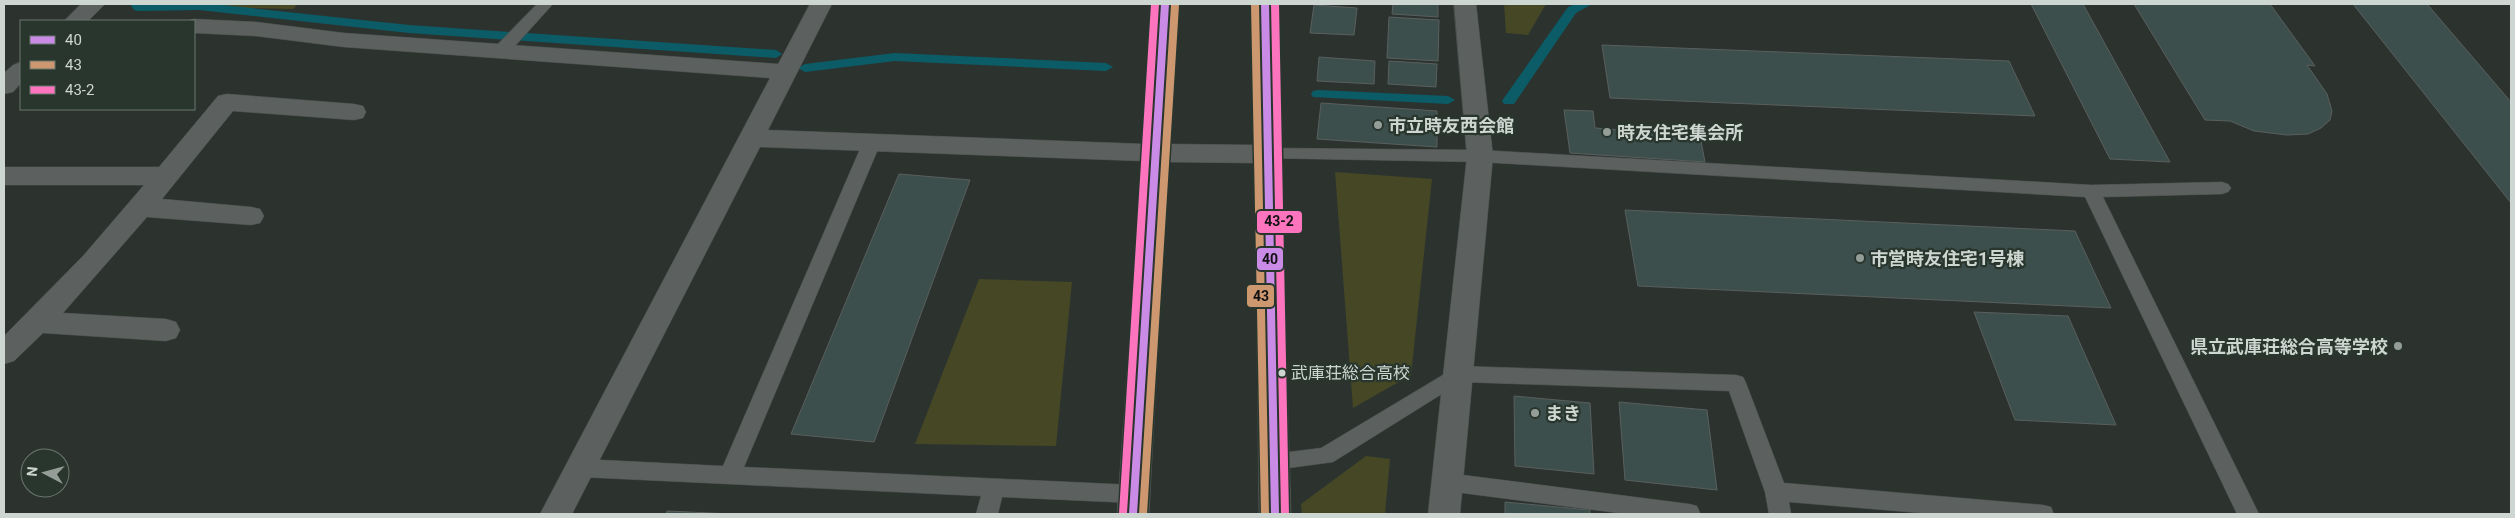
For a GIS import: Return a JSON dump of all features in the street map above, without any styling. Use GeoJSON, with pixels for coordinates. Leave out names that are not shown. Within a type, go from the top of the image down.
{"type":"FeatureCollection","features":[{"type":"Feature","properties":{"kind":"street"},"geometry":{"type":"LineString","coordinates":[[76,20],[94,4]]}},
{"type":"Feature","properties":{"kind":"street"},"geometry":{"type":"LineString","coordinates":[[556,514],[754,138],[821,4]]}},
{"type":"Feature","properties":{"kind":"street"},"geometry":{"type":"LineString","coordinates":[[1133,504],[1165,4]]}},
{"type":"Feature","properties":{"kind":"street"},"geometry":{"type":"LineString","coordinates":[[1264,4],[1269,154],[1275,514]]}},
{"type":"Feature","properties":{"kind":"street"},"geometry":{"type":"LineString","coordinates":[[1444,514],[1480,156],[1465,4]]}},
{"type":"Feature","properties":{"kind":"street"},"geometry":{"type":"LineString","coordinates":[[195,26],[256,29],[344,40],[787,72]]}},
{"type":"Feature","properties":{"kind":"street"},"geometry":{"type":"LineString","coordinates":[[4,86],[20,71]]}},
{"type":"Feature","properties":{"kind":"street"},"geometry":{"type":"LineString","coordinates":[[4,353],[38,322],[141,207],[227,102],[354,112]]}},
{"type":"Feature","properties":{"kind":"street"},"geometry":{"type":"LineString","coordinates":[[754,138],[1156,153],[1269,154]]}},
{"type":"Feature","properties":{"kind":"street"},"geometry":{"type":"LineString","coordinates":[[4,176],[166,176]]}},
{"type":"Feature","properties":{"kind":"street"},"geometry":{"type":"LineString","coordinates":[[141,207],[251,216]]}},
{"type":"Feature","properties":{"kind":"street"},"geometry":{"type":"LineString","coordinates":[[38,322],[166,330]]}},
{"type":"Feature","properties":{"kind":"lane"},"geometry":{"type":"LineString","coordinates":[[500,52],[545,4]]}},
{"type":"Feature","properties":{"kind":"lane"},"geometry":{"type":"LineString","coordinates":[[730,475],[872,142]]}},
{"type":"Feature","properties":{"kind":"lane"},"geometry":{"type":"LineString","coordinates":[[1269,154],[1480,156],[2091,191],[2222,188]]}},
{"type":"Feature","properties":{"kind":"lane"},"geometry":{"type":"LineString","coordinates":[[2091,191],[2248,514]]}},
{"type":"Feature","properties":{"kind":"lane"},"geometry":{"type":"LineString","coordinates":[[1274,461],[1325,456],[1458,374],[1736,383],[1776,492],[1780,514]]}},
{"type":"Feature","properties":{"kind":"lane"},"geometry":{"type":"LineString","coordinates":[[581,468],[994,487],[1133,504]]}},
{"type":"Feature","properties":{"kind":"lane"},"geometry":{"type":"LineString","coordinates":[[1448,482],[1689,513]]}},
{"type":"Feature","properties":{"kind":"lane"},"geometry":{"type":"LineString","coordinates":[[987,514],[994,487]]}},
{"type":"Feature","properties":{"kind":"lane"},"geometry":{"type":"LineString","coordinates":[[1776,492],[2043,514]]}},
{"type":"Feature","properties":{"kind":"green space"},"geometry":{"type":"Polygon","coordinates":[[[142,4],[298,4],[293,9],[142,6],[142,4]]]}},
{"type":"Feature","properties":{"kind":"green space"},"geometry":{"type":"Polygon","coordinates":[[[1504,4],[1546,4],[1528,35],[1506,33],[1504,4]]]}},
{"type":"Feature","properties":{"kind":"green space"},"geometry":{"type":"Polygon","coordinates":[[[1335,172],[1432,179],[1411,375],[1353,408],[1335,172]]]}},
{"type":"Feature","properties":{"kind":"green space"},"geometry":{"type":"Polygon","coordinates":[[[979,279],[1072,282],[1056,446],[915,444],[979,279]]]}},
{"type":"Feature","properties":{"kind":"green space"},"geometry":{"type":"Polygon","coordinates":[[[1366,456],[1390,459],[1385,514],[1302,514],[1301,504],[1366,456]]]}},
{"type":"Feature","properties":{"kind":"building"},"geometry":{"type":"Polygon","coordinates":[[[1393,4],[1438,4],[1438,17],[1392,14],[1393,4]]]}},
{"type":"Feature","properties":{"kind":"building"},"geometry":{"type":"Polygon","coordinates":[[[2031,4],[2083,4],[2170,162],[2110,159],[2031,4]]]}},
{"type":"Feature","properties":{"kind":"building"},"geometry":{"type":"Polygon","coordinates":[[[2134,4],[2270,4],[2315,66],[2307,65],[2327,94],[2332,111],[2330,120],[2321,128],[2308,134],[2287,135],[2254,131],[2230,121],[2205,120],[2134,4]]]}},
{"type":"Feature","properties":{"kind":"building"},"geometry":{"type":"Polygon","coordinates":[[[2353,4],[2427,4],[2511,102],[2511,203],[2353,4]]]}},
{"type":"Feature","properties":{"kind":"building"},"geometry":{"type":"Polygon","coordinates":[[[1314,5],[1357,8],[1354,35],[1310,33],[1314,5]]]}},
{"type":"Feature","properties":{"kind":"building"},"geometry":{"type":"Polygon","coordinates":[[[1389,17],[1439,20],[1438,61],[1387,58],[1389,17]]]}},
{"type":"Feature","properties":{"kind":"building"},"geometry":{"type":"Polygon","coordinates":[[[1602,45],[2009,61],[2035,116],[1610,98],[1602,45]]]}},
{"type":"Feature","properties":{"kind":"building"},"geometry":{"type":"Polygon","coordinates":[[[1319,57],[1375,61],[1374,84],[1317,81],[1319,57]]]}},
{"type":"Feature","properties":{"kind":"building"},"geometry":{"type":"Polygon","coordinates":[[[1389,61],[1437,64],[1436,87],[1388,84],[1389,61]]]}},
{"type":"Feature","properties":{"kind":"building","name":"市立時友西会館"},"geometry":{"type":"Polygon","coordinates":[[[1321,103],[1437,111],[1437,147],[1317,139],[1321,103]]]}},
{"type":"Feature","properties":{"kind":"building","name":"時友住宅集会所"},"geometry":{"type":"Polygon","coordinates":[[[1564,110],[1593,111],[1595,128],[1700,136],[1705,162],[1570,153],[1564,110]]]}},
{"type":"Feature","properties":{"kind":"building"},"geometry":{"type":"Polygon","coordinates":[[[899,174],[970,180],[874,442],[791,434],[899,174]]]}},
{"type":"Feature","properties":{"kind":"building","name":"市営時友住宅1号棟"},"geometry":{"type":"Polygon","coordinates":[[[1625,210],[2075,231],[2111,308],[1638,286],[1625,210]]]}},
{"type":"Feature","properties":{"kind":"building"},"geometry":{"type":"Polygon","coordinates":[[[1974,312],[2068,316],[2116,425],[2015,420],[1974,312]]]}},
{"type":"Feature","properties":{"kind":"building"},"geometry":{"type":"Polygon","coordinates":[[[1514,396],[1590,403],[1594,474],[1515,466],[1514,396]]]}},
{"type":"Feature","properties":{"kind":"building"},"geometry":{"type":"Polygon","coordinates":[[[1619,402],[1707,410],[1717,490],[1625,480],[1619,402]]]}},
{"type":"Feature","properties":{"kind":"building"},"geometry":{"type":"Polygon","coordinates":[[[1505,502],[1590,510],[1590,514],[1505,514],[1505,502]]]}},
{"type":"Feature","properties":{"kind":"building"},"geometry":{"type":"Polygon","coordinates":[[[667,511],[732,514],[666,514],[667,511]]]}},
{"type":"Feature","properties":{"kind":"waterway"},"geometry":{"type":"LineString","coordinates":[[136,4],[138,7],[199,6],[409,29],[776,54]]}},
{"type":"Feature","properties":{"kind":"waterway"},"geometry":{"type":"LineString","coordinates":[[1509,101],[1572,10],[1586,4]]}},
{"type":"Feature","properties":{"kind":"waterway"},"geometry":{"type":"LineString","coordinates":[[805,68],[895,57],[1106,67]]}},
{"type":"Feature","properties":{"kind":"waterway"},"geometry":{"type":"LineString","coordinates":[[1318,94],[1448,100]]}},
{"type":"Feature","properties":{"kind":"transit line","name":"43-2"},"geometry":{"type":"LineString","coordinates":[[1123,513],[1155,4]]}},
{"type":"Feature","properties":{"kind":"transit line","name":"40"},"geometry":{"type":"LineString","coordinates":[[1133,514],[1165,4]]}},
{"type":"Feature","properties":{"kind":"transit line","name":"43"},"geometry":{"type":"LineString","coordinates":[[1255,4],[1265,514]]}},
{"type":"Feature","properties":{"kind":"transit line","name":"40"},"geometry":{"type":"LineString","coordinates":[[1265,4],[1275,514]]}},
{"type":"Feature","properties":{"kind":"transit line","name":"43-2"},"geometry":{"type":"LineString","coordinates":[[1275,4],[1285,514]]}},
{"type":"Feature","properties":{"kind":"transit line","name":"43"},"geometry":{"type":"LineString","coordinates":[[1143,514],[1175,5]]}},
{"type":"Feature","properties":{"kind":"place","name":"市立時友西会館"},"geometry":{"type":"Point","coordinates":[1378,125]}},
{"type":"Feature","properties":{"kind":"place","name":"時友住宅集会所"},"geometry":{"type":"Point","coordinates":[1607,132]}},
{"type":"Feature","properties":{"kind":"place","name":"市営時友住宅1号棟"},"geometry":{"type":"Point","coordinates":[1860,258]}},
{"type":"Feature","properties":{"kind":"place","name":"県立武庫荘総合高等学校"},"geometry":{"type":"Point","coordinates":[2398,346]}},
{"type":"Feature","properties":{"kind":"place","name":"武庫荘総合高校"},"geometry":{"type":"Point","coordinates":[1282,373]}},
{"type":"Feature","properties":{"kind":"place","name":"まき"},"geometry":{"type":"Point","coordinates":[1535,413]}}]}
